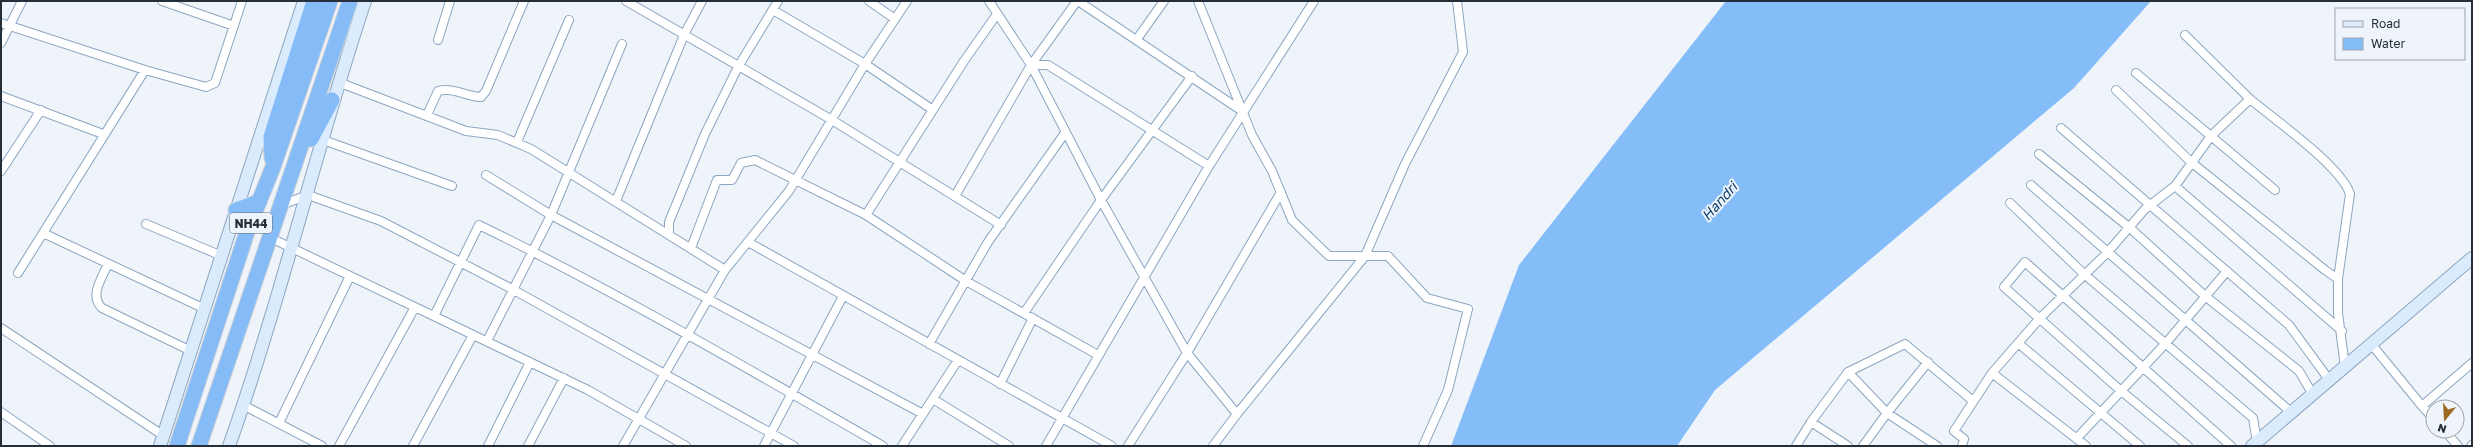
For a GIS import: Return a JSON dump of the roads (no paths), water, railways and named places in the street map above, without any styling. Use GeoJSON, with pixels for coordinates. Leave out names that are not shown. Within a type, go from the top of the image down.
{"type":"FeatureCollection","features":[{"type":"Feature","properties":{"kind":"highway"},"geometry":{"type":"LineString","coordinates":[[273,167],[271,137],[314,1]]}},
{"type":"Feature","properties":{"kind":"highway","name":"NH44"},"geometry":{"type":"LineString","coordinates":[[177,446],[248,230],[273,167],[330,1]]}},
{"type":"Feature","properties":{"kind":"highway","name":"NH44"},"geometry":{"type":"LineString","coordinates":[[199,446],[271,238],[350,1]]}},
{"type":"Feature","properties":{"kind":"highway"},"geometry":{"type":"LineString","coordinates":[[292,175],[332,100]]}},
{"type":"Feature","properties":{"kind":"highway"},"geometry":{"type":"LineString","coordinates":[[236,210],[259,202]]}},
{"type":"Feature","properties":{"kind":"street"},"geometry":{"type":"LineString","coordinates":[[1,43],[11,26],[22,1]]}},
{"type":"Feature","properties":{"kind":"street"},"geometry":{"type":"LineString","coordinates":[[162,1],[234,26]]}},
{"type":"Feature","properties":{"kind":"street"},"geometry":{"type":"LineString","coordinates":[[1,23],[145,70],[206,87],[215,83],[242,1]]}},
{"type":"Feature","properties":{"kind":"street"},"geometry":{"type":"LineString","coordinates":[[1,328],[162,441],[304,1]]}},
{"type":"Feature","properties":{"kind":"street"},"geometry":{"type":"LineString","coordinates":[[229,446],[308,195],[332,100],[365,1]]}},
{"type":"Feature","properties":{"kind":"street"},"geometry":{"type":"LineString","coordinates":[[438,40],[450,1]]}},
{"type":"Feature","properties":{"kind":"street"},"geometry":{"type":"LineString","coordinates":[[427,115],[438,91],[446,89],[469,96],[480,97],[486,91],[524,1]]}},
{"type":"Feature","properties":{"kind":"street"},"geometry":{"type":"LineString","coordinates":[[626,1],[832,120],[1001,224]]}},
{"type":"Feature","properties":{"kind":"street"},"geometry":{"type":"LineString","coordinates":[[616,201],[684,35],[702,1]]}},
{"type":"Feature","properties":{"kind":"street"},"geometry":{"type":"LineString","coordinates":[[669,235],[669,222],[705,134],[738,67],[778,1]]}},
{"type":"Feature","properties":{"kind":"street"},"geometry":{"type":"LineString","coordinates":[[870,1],[895,19]]}},
{"type":"Feature","properties":{"kind":"street"},"geometry":{"type":"LineString","coordinates":[[623,446],[725,270],[795,181],[865,64],[907,1]]}},
{"type":"Feature","properties":{"kind":"street"},"geometry":{"type":"LineString","coordinates":[[989,1],[1031,65],[1101,200],[1146,276],[1187,353],[1237,414]]}},
{"type":"Feature","properties":{"kind":"street"},"geometry":{"type":"LineString","coordinates":[[955,196],[1031,65],[1077,1],[1192,76],[1242,112]]}},
{"type":"Feature","properties":{"kind":"street"},"geometry":{"type":"LineString","coordinates":[[1136,39],[1164,1]]}},
{"type":"Feature","properties":{"kind":"street"},"geometry":{"type":"LineString","coordinates":[[1198,1],[1242,112],[1281,192],[1292,220],[1329,256],[1388,256],[1427,298],[1468,309],[1448,390],[1423,446]]}},
{"type":"Feature","properties":{"kind":"street"},"geometry":{"type":"LineString","coordinates":[[1046,446],[1209,166],[1314,1]]}},
{"type":"Feature","properties":{"kind":"street"},"geometry":{"type":"LineString","coordinates":[[1213,446],[1237,414],[1365,256],[1405,164],[1463,52],[1457,1]]}},
{"type":"Feature","properties":{"kind":"street"},"geometry":{"type":"LineString","coordinates":[[773,10],[865,64],[933,110]]}},
{"type":"Feature","properties":{"kind":"street"},"geometry":{"type":"LineString","coordinates":[[866,215],[901,163],[933,110],[997,14]]}},
{"type":"Feature","properties":{"kind":"street"},"geometry":{"type":"LineString","coordinates":[[517,142],[569,20]]}},
{"type":"Feature","properties":{"kind":"street"},"geometry":{"type":"LineString","coordinates":[[2185,35],[2250,99],[2334,169],[2348,186],[2350,194],[2338,279],[2338,313],[2342,331],[2345,367]]}},
{"type":"Feature","properties":{"kind":"street"},"geometry":{"type":"LineString","coordinates":[[487,341],[531,251],[551,215],[570,173],[622,44]]}},
{"type":"Feature","properties":{"kind":"street"},"geometry":{"type":"LineString","coordinates":[[1031,65],[1048,65],[1209,166]]}},
{"type":"Feature","properties":{"kind":"street"},"geometry":{"type":"LineString","coordinates":[[18,273],[103,134],[145,70]]}},
{"type":"Feature","properties":{"kind":"street"},"geometry":{"type":"LineString","coordinates":[[2136,73],[2275,190]]}},
{"type":"Feature","properties":{"kind":"street"},"geometry":{"type":"LineString","coordinates":[[1024,313],[1101,200],[1192,76]]}},
{"type":"Feature","properties":{"kind":"street"},"geometry":{"type":"LineString","coordinates":[[338,82],[466,131],[498,135],[517,142],[616,201],[725,270]]}},
{"type":"Feature","properties":{"kind":"street"},"geometry":{"type":"LineString","coordinates":[[2116,90],[2191,162],[2324,270],[2338,279]]}},
{"type":"Feature","properties":{"kind":"street"},"geometry":{"type":"LineString","coordinates":[[1,96],[103,134]]}},
{"type":"Feature","properties":{"kind":"street"},"geometry":{"type":"LineString","coordinates":[[1962,446],[1964,439],[1954,431],[1992,373],[2040,318],[2084,274],[2107,254],[2150,203],[2175,186],[2211,136],[2250,99]]}},
{"type":"Feature","properties":{"kind":"street"},"geometry":{"type":"LineString","coordinates":[[1,171],[41,110]]}},
{"type":"Feature","properties":{"kind":"street"},"geometry":{"type":"LineString","coordinates":[[2061,128],[2150,203],[2289,325],[2330,381]]}},
{"type":"Feature","properties":{"kind":"street"},"geometry":{"type":"LineString","coordinates":[[929,344],[1001,224],[1065,133]]}},
{"type":"Feature","properties":{"kind":"street"},"geometry":{"type":"LineString","coordinates":[[323,140],[452,186]]}},
{"type":"Feature","properties":{"kind":"street"},"geometry":{"type":"LineString","coordinates":[[2040,154],[2130,228],[2205,296],[2299,371],[2313,395]]}},
{"type":"Feature","properties":{"kind":"street"},"geometry":{"type":"LineString","coordinates":[[691,248],[718,180],[732,180],[741,163],[755,160],[866,215],[966,281],[1098,355]]}},
{"type":"Feature","properties":{"kind":"street"},"geometry":{"type":"LineString","coordinates":[[486,175],[551,215],[923,414]]}},
{"type":"Feature","properties":{"kind":"street"},"geometry":{"type":"LineString","coordinates":[[2031,185],[2107,254],[2292,413]]}},
{"type":"Feature","properties":{"kind":"street"},"geometry":{"type":"LineString","coordinates":[[2175,186],[2342,331]]}},
{"type":"Feature","properties":{"kind":"street"},"geometry":{"type":"LineString","coordinates":[[1128,446],[1187,353],[1281,192]]}},
{"type":"Feature","properties":{"kind":"street"},"geometry":{"type":"LineString","coordinates":[[281,205],[308,195],[381,221],[512,289],[794,446]]}},
{"type":"Feature","properties":{"kind":"street"},"geometry":{"type":"LineString","coordinates":[[2010,203],[2084,274],[2252,418],[2255,444]]}},
{"type":"Feature","properties":{"kind":"street"},"geometry":{"type":"LineString","coordinates":[[146,224],[222,256]]}},
{"type":"Feature","properties":{"kind":"street"},"geometry":{"type":"LineString","coordinates":[[434,316],[478,225],[531,251],[686,335],[883,446]]}},
{"type":"Feature","properties":{"kind":"street"},"geometry":{"type":"LineString","coordinates":[[43,233],[205,308]]}},
{"type":"Feature","properties":{"kind":"street"},"geometry":{"type":"LineString","coordinates":[[271,238],[564,378],[686,446]]}},
{"type":"Feature","properties":{"kind":"street"},"geometry":{"type":"LineString","coordinates":[[748,242],[1112,446]]}},
{"type":"Feature","properties":{"kind":"street"},"geometry":{"type":"LineString","coordinates":[[2255,444],[2472,258]]}},
{"type":"Feature","properties":{"kind":"street"},"geometry":{"type":"LineString","coordinates":[[2188,446],[2120,390],[2004,287],[2025,262],[2231,446]]}},
{"type":"Feature","properties":{"kind":"street"},"geometry":{"type":"LineString","coordinates":[[108,264],[96,293],[98,304],[102,308],[191,351]]}},
{"type":"Feature","properties":{"kind":"street"},"geometry":{"type":"LineString","coordinates":[[2077,438],[2142,366],[2166,343],[2227,271]]}},
{"type":"Feature","properties":{"kind":"street"},"geometry":{"type":"LineString","coordinates":[[279,423],[350,276]]}},
{"type":"Feature","properties":{"kind":"street"},"geometry":{"type":"LineString","coordinates":[[764,446],[843,296]]}},
{"type":"Feature","properties":{"kind":"street"},"geometry":{"type":"LineString","coordinates":[[339,446],[415,307]]}},
{"type":"Feature","properties":{"kind":"street"},"geometry":{"type":"LineString","coordinates":[[1000,384],[1033,318]]}},
{"type":"Feature","properties":{"kind":"street"},"geometry":{"type":"LineString","coordinates":[[413,446],[473,335]]}},
{"type":"Feature","properties":{"kind":"street"},"geometry":{"type":"LineString","coordinates":[[2018,343],[2140,446]]}},
{"type":"Feature","properties":{"kind":"street"},"geometry":{"type":"LineString","coordinates":[[1796,446],[1811,422],[1848,372],[1905,344],[1973,401]]}},
{"type":"Feature","properties":{"kind":"street"},"geometry":{"type":"LineString","coordinates":[[2372,345],[2425,409]]}},
{"type":"Feature","properties":{"kind":"street"},"geometry":{"type":"LineString","coordinates":[[902,446],[958,360]]}},
{"type":"Feature","properties":{"kind":"street"},"geometry":{"type":"LineString","coordinates":[[488,446],[530,362]]}},
{"type":"Feature","properties":{"kind":"street"},"geometry":{"type":"LineString","coordinates":[[1863,446],[1886,413],[1928,362]]}},
{"type":"Feature","properties":{"kind":"street"},"geometry":{"type":"LineString","coordinates":[[2422,406],[2472,363]]}},
{"type":"Feature","properties":{"kind":"street"},"geometry":{"type":"LineString","coordinates":[[1848,372],[1886,413],[1937,446]]}},
{"type":"Feature","properties":{"kind":"street"},"geometry":{"type":"LineString","coordinates":[[1992,373],[2086,446]]}},
{"type":"Feature","properties":{"kind":"street"},"geometry":{"type":"LineString","coordinates":[[528,446],[564,378]]}},
{"type":"Feature","properties":{"kind":"street"},"geometry":{"type":"LineString","coordinates":[[933,399],[1009,446]]}},
{"type":"Feature","properties":{"kind":"street"},"geometry":{"type":"LineString","coordinates":[[243,405],[322,446]]}},
{"type":"Feature","properties":{"kind":"street"},"geometry":{"type":"LineString","coordinates":[[1,412],[50,446]]}},
{"type":"Feature","properties":{"kind":"street"},"geometry":{"type":"LineString","coordinates":[[1811,422],[1848,446]]}},
{"type":"Feature","properties":{"kind":"water","name":"Handri"},"geometry":{"type":"Polygon","coordinates":[[[1726,1],[2151,1],[2074,88],[1715,390],[1677,446],[1451,446],[1519,265],[1726,1]]]}}]}
